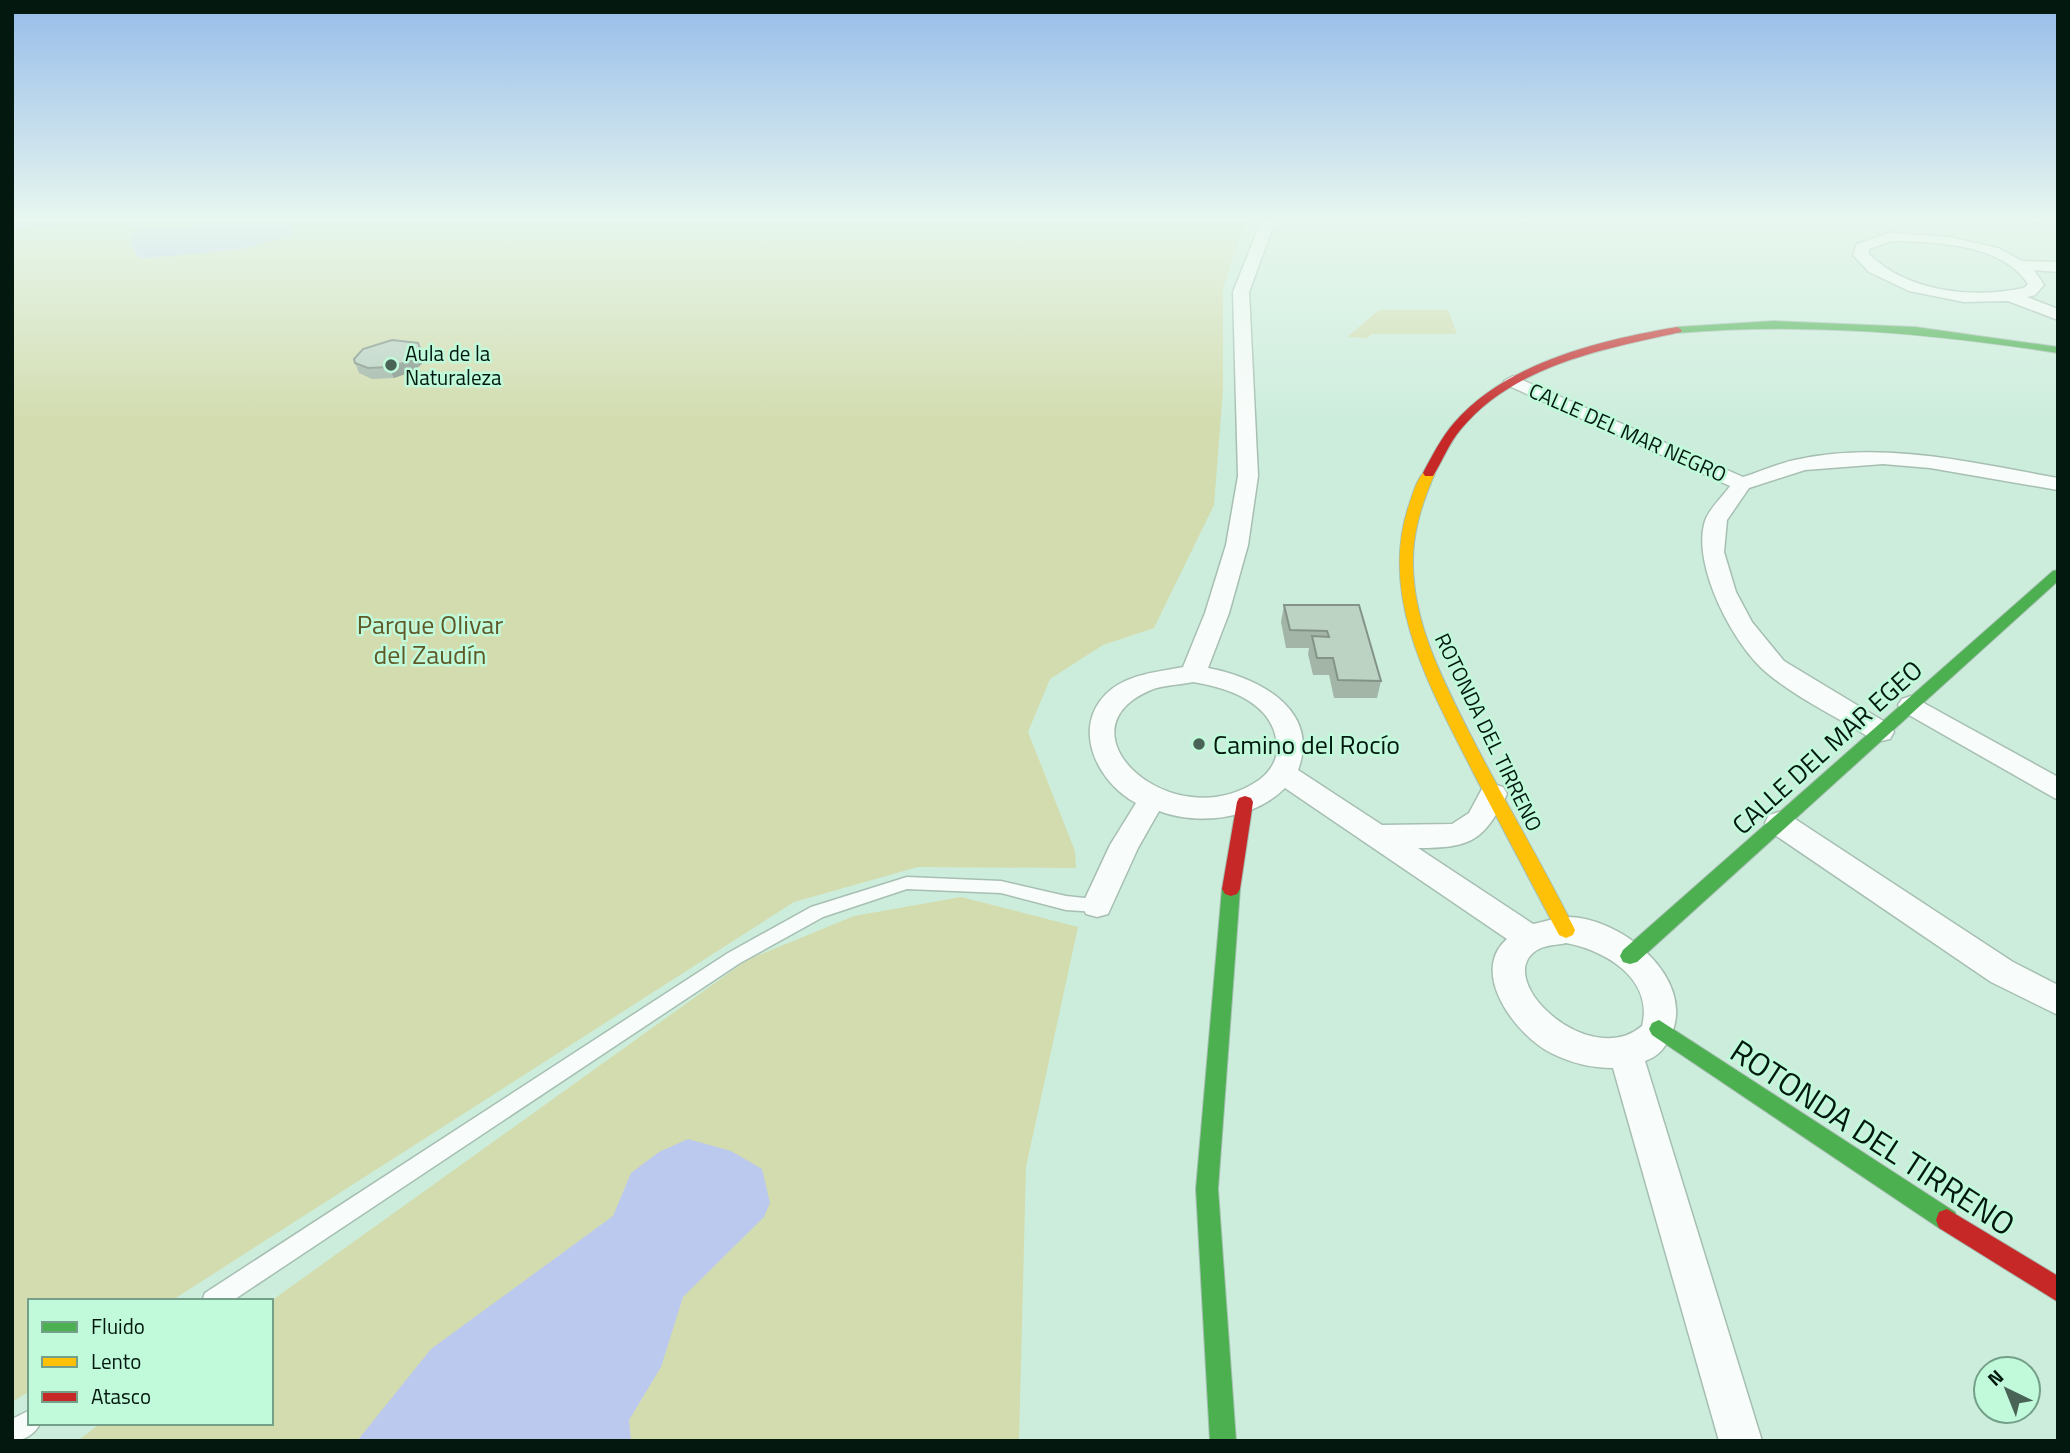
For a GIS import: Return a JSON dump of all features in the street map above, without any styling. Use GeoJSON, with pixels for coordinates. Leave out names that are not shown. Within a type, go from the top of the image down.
{"type":"FeatureCollection","features":[{"type":"Feature","properties":{"kind":"street"},"geometry":{"type":"LineString","coordinates":[[1193,674],[1217,613],[1241,517],[1248,476],[1241,292],[1243,287]]}},
{"type":"Feature","properties":{"kind":"street"},"geometry":{"type":"LineString","coordinates":[[1917,287],[1961,297],[2012,297],[2029,292],[2033,287]]}},
{"type":"Feature","properties":{"kind":"street"},"geometry":{"type":"LineString","coordinates":[[2012,297],[2058,315]]}},
{"type":"Feature","properties":{"kind":"street","name":"ROTONDA DEL TIRRENO"},"geometry":{"type":"LineString","coordinates":[[1566,930],[1437,682],[1415,626],[1407,579],[1412,509],[1438,451],[1469,410],[1513,381],[1584,351],[1656,333],[1743,323],[1888,325],[2058,350]]}},
{"type":"Feature","properties":{"kind":"street","name":"CALLE DEL MAR NEGRO"},"geometry":{"type":"LineString","coordinates":[[1513,381],[1742,484]]}},
{"type":"Feature","properties":{"kind":"street"},"geometry":{"type":"LineString","coordinates":[[1881,732],[1775,667],[1742,625],[1724,592],[1713,552],[1716,520],[1742,484],[1802,464],[1883,458],[1930,462],[2058,484]]}},
{"type":"Feature","properties":{"kind":"street","name":"CALLE DEL MAR EGEO"},"geometry":{"type":"LineString","coordinates":[[1630,956],[2058,575]]}},
{"type":"Feature","properties":{"kind":"street"},"geometry":{"type":"LineString","coordinates":[[1193,674],[1244,686],[1265,699],[1281,716],[1290,735],[1291,755],[1284,774],[1268,790],[1245,802],[1215,808],[1184,807],[1153,798],[1128,785],[1110,767],[1101,747],[1100,727],[1107,709],[1121,693],[1142,682],[1166,675],[1193,674]]}},
{"type":"Feature","properties":{"kind":"street"},"geometry":{"type":"LineString","coordinates":[[1911,705],[2058,790]]}},
{"type":"Feature","properties":{"kind":"street"},"geometry":{"type":"LineString","coordinates":[[1284,774],[1381,836],[1528,937]]}},
{"type":"Feature","properties":{"kind":"street"},"geometry":{"type":"LineString","coordinates":[[1381,836],[1445,836],[1464,831],[1479,821],[1493,794]]}},
{"type":"Feature","properties":{"kind":"street"},"geometry":{"type":"LineString","coordinates":[[1097,905],[1125,845],[1153,798]]}},
{"type":"Feature","properties":{"kind":"street"},"geometry":{"type":"LineString","coordinates":[[1223,1441],[1207,1189],[1233,865],[1245,802]]}},
{"type":"Feature","properties":{"kind":"street"},"geometry":{"type":"LineString","coordinates":[[1779,823],[2002,972],[2058,1001]]}},
{"type":"Feature","properties":{"kind":"street"},"geometry":{"type":"LineString","coordinates":[[1566,930],[1610,943],[1630,956],[1646,972],[1657,991],[1662,1011],[1659,1028],[1647,1044],[1626,1053],[1602,1055],[1577,1049],[1552,1038],[1532,1022],[1516,1003],[1508,983],[1508,964],[1515,948],[1528,937],[1545,931],[1566,930]]}},
{"type":"Feature","properties":{"kind":"street","name":"ROTONDA DEL TIRRENO"},"geometry":{"type":"LineString","coordinates":[[1659,1028],[1870,1171],[2058,1290]]}},
{"type":"Feature","properties":{"kind":"street"},"geometry":{"type":"LineString","coordinates":[[1626,1053],[1741,1441]]}},
{"type":"Feature","properties":{"kind":"lane"},"geometry":{"type":"LineString","coordinates":[[216,1299],[734,958],[817,912],[907,883],[1001,887],[1066,903],[1097,905]]}},
{"type":"Feature","properties":{"kind":"lane"},"geometry":{"type":"LineString","coordinates":[[12,1433],[28,1423]]}},
{"type":"Feature","properties":{"kind":"green space","name":"Parque Olivar del Zaudín"},"geometry":{"type":"Polygon","coordinates":[[[12,287],[1223,287],[1223,390],[1214,505],[1154,628],[1103,645],[1050,679],[1028,732],[1075,851],[1076,868],[918,867],[794,902],[174,1299],[28,1299],[28,1392],[12,1402],[12,287]]]}},
{"type":"Feature","properties":{"kind":"green space"},"geometry":{"type":"Polygon","coordinates":[[[1379,310],[1448,310],[1457,334],[1372,334],[1367,338],[1347,337],[1379,310]]]}},
{"type":"Feature","properties":{"kind":"green space"},"geometry":{"type":"Polygon","coordinates":[[[961,897],[1078,927],[1026,1167],[1019,1441],[77,1441],[98,1425],[273,1425],[273,1300],[747,960],[854,916],[961,897]]]}},
{"type":"Feature","properties":{"kind":"water"},"geometry":{"type":"Polygon","coordinates":[[[688,1139],[731,1151],[762,1169],[770,1203],[764,1217],[683,1297],[661,1367],[629,1420],[631,1441],[357,1441],[431,1349],[613,1216],[631,1173],[659,1152],[688,1139]]]}},
{"type":"Feature","properties":{"kind":"building"},"geometry":{"type":"Polygon","coordinates":[[[392,340],[418,343],[421,351],[410,361],[389,367],[368,368],[355,363],[354,359],[363,349],[392,340]]]}},
{"type":"Feature","properties":{"kind":"building"},"geometry":{"type":"Polygon","coordinates":[[[1284,605],[1359,605],[1381,681],[1338,680],[1333,658],[1317,658],[1312,636],[1329,637],[1327,631],[1290,630],[1284,605]]]}},
{"type":"Feature","properties":{"kind":"traffic: fast"},"geometry":{"type":"LineString","coordinates":[[1677,330],[1774,324],[1868,326],[2058,350]]}},
{"type":"Feature","properties":{"kind":"traffic: fast"},"geometry":{"type":"LineString","coordinates":[[1630,956],[2058,574]]}},
{"type":"Feature","properties":{"kind":"traffic: fast"},"geometry":{"type":"LineString","coordinates":[[1223,1441],[1207,1189],[1231,889]]}},
{"type":"Feature","properties":{"kind":"traffic: fast"},"geometry":{"type":"LineString","coordinates":[[1659,1029],[1947,1220]]}},
{"type":"Feature","properties":{"kind":"traffic: slow"},"geometry":{"type":"LineString","coordinates":[[1429,473],[1414,512],[1406,552],[1407,581],[1415,623],[1429,664],[1447,703],[1566,930]]}},
{"type":"Feature","properties":{"kind":"traffic: jam"},"geometry":{"type":"LineString","coordinates":[[1429,473],[1445,444],[1464,419],[1509,385],[1535,371],[1593,349],[1677,330]]}},
{"type":"Feature","properties":{"kind":"traffic: jam"},"geometry":{"type":"LineString","coordinates":[[1231,889],[1245,802]]}},
{"type":"Feature","properties":{"kind":"traffic: jam"},"geometry":{"type":"LineString","coordinates":[[1947,1220],[2058,1290]]}},
{"type":"Feature","properties":{"kind":"place","name":"Aula de la Naturaleza"},"geometry":{"type":"Point","coordinates":[391,365]}},
{"type":"Feature","properties":{"kind":"place","name":"Camino del Rocío"},"geometry":{"type":"Point","coordinates":[1199,744]}}]}
